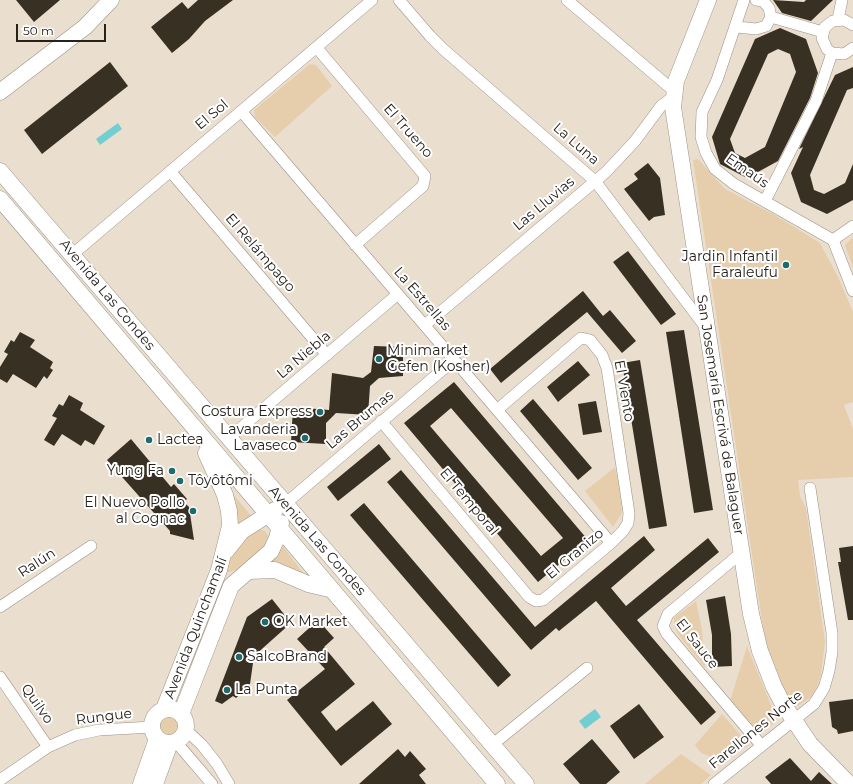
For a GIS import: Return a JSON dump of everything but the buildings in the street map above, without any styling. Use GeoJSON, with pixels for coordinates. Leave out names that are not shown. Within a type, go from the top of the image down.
{"type":"FeatureCollection","features":[{"type":"Feature","properties":{"kind":"main road"},"geometry":{"type":"LineString","coordinates":[[0,92],[84,27],[111,0]]}},
{"type":"Feature","properties":{"kind":"main road","name":"San Josemaría Escrivá de Balaguer"},"geometry":{"type":"LineString","coordinates":[[708,0],[680,70],[673,94],[674,118],[709,332],[751,614],[760,651],[774,687],[793,721],[820,755],[849,784]]}},
{"type":"Feature","properties":{"kind":"main road","name":"Avenida Las Condes"},"geometry":{"type":"LineString","coordinates":[[0,171],[73,254],[526,784]]}},
{"type":"Feature","properties":{"kind":"main road","name":"Avenida Las Condes"},"geometry":{"type":"LineString","coordinates":[[0,199],[329,589],[497,784]]}},
{"type":"Feature","properties":{"kind":"main road"},"geometry":{"type":"LineString","coordinates":[[197,433],[222,485],[228,507],[230,526],[224,554]]}},
{"type":"Feature","properties":{"kind":"main road","name":"Avenida Quinchamalí"},"geometry":{"type":"LineString","coordinates":[[164,709],[224,554],[242,531],[267,514],[286,504]]}},
{"type":"Feature","properties":{"kind":"main road","name":"Avenida Quinchamalí"},"geometry":{"type":"LineString","coordinates":[[181,714],[231,586],[271,551],[280,530],[286,504]]}},
{"type":"Feature","properties":{"kind":"main road"},"geometry":{"type":"LineString","coordinates":[[219,570],[227,579],[234,580],[245,574],[267,569],[275,570],[308,584],[329,589]]}},
{"type":"Feature","properties":{"kind":"main road"},"geometry":{"type":"LineString","coordinates":[[155,784],[164,738],[155,716],[164,709],[176,710],[185,719],[186,730],[184,735],[164,738]]}},
{"type":"Feature","properties":{"kind":"main road"},"geometry":{"type":"LineString","coordinates":[[141,784],[164,738]]}},
{"type":"Feature","properties":{"kind":"street","name":"El Sol"},"geometry":{"type":"LineString","coordinates":[[73,254],[372,0]]}},
{"type":"Feature","properties":{"kind":"street","name":"La Luna"},"geometry":{"type":"LineString","coordinates":[[399,0],[443,49],[595,180],[709,332]]}},
{"type":"Feature","properties":{"kind":"street"},"geometry":{"type":"LineString","coordinates":[[567,0],[673,94]]}},
{"type":"Feature","properties":{"kind":"street","name":"Emaús"},"geometry":{"type":"LineString","coordinates":[[744,0],[737,27],[717,80],[702,112],[701,137],[706,153],[715,169],[734,184],[833,240]]}},
{"type":"Feature","properties":{"kind":"street"},"geometry":{"type":"LineString","coordinates":[[737,27],[756,30],[766,26],[771,17],[769,8],[763,1],[756,0]]}},
{"type":"Feature","properties":{"kind":"street"},"geometry":{"type":"LineString","coordinates":[[838,19],[842,0]]}},
{"type":"Feature","properties":{"kind":"street"},"geometry":{"type":"LineString","coordinates":[[771,17],[823,32]]}},
{"type":"Feature","properties":{"kind":"street"},"geometry":{"type":"LineString","coordinates":[[853,25],[844,20],[838,19],[828,24],[823,32],[824,44],[832,53],[844,54],[853,48]]}},
{"type":"Feature","properties":{"kind":"street","name":"El Trueno"},"geometry":{"type":"LineString","coordinates":[[317,48],[424,173],[426,178],[423,186],[355,244]]}},
{"type":"Feature","properties":{"kind":"street"},"geometry":{"type":"LineString","coordinates":[[765,201],[816,101],[832,53]]}},
{"type":"Feature","properties":{"kind":"street","name":"Las Lluvias"},"geometry":{"type":"LineString","coordinates":[[424,325],[624,154],[661,106],[673,94]]}},
{"type":"Feature","properties":{"kind":"street","name":"La Estrellas"},"geometry":{"type":"LineString","coordinates":[[241,111],[611,543]]}},
{"type":"Feature","properties":{"kind":"street","name":"El Relámpago"},"geometry":{"type":"LineString","coordinates":[[170,171],[327,355]]}},
{"type":"Feature","properties":{"kind":"street"},"geometry":{"type":"LineString","coordinates":[[853,226],[833,240],[853,291]]}},
{"type":"Feature","properties":{"kind":"street","name":"La Niebla"},"geometry":{"type":"LineString","coordinates":[[229,438],[398,294]]}},
{"type":"Feature","properties":{"kind":"street","name":"El Viento"},"geometry":{"type":"LineString","coordinates":[[497,410],[578,340],[584,338],[590,340],[602,355],[606,368],[629,513],[628,523]]}},
{"type":"Feature","properties":{"kind":"street","name":"Las Brumas"},"geometry":{"type":"LineString","coordinates":[[286,504],[454,360]]}},
{"type":"Feature","properties":{"kind":"street","name":"El Temporal"},"geometry":{"type":"LineString","coordinates":[[381,421],[529,597],[536,600]]}},
{"type":"Feature","properties":{"kind":"street","name":"Farellones Norte"},"geometry":{"type":"LineString","coordinates":[[714,784],[814,704],[819,697],[829,671],[832,652],[828,608],[810,488]]}},
{"type":"Feature","properties":{"kind":"street","name":"El Granizo"},"geometry":{"type":"LineString","coordinates":[[536,600],[546,598],[611,543],[623,531],[628,523]]}},
{"type":"Feature","properties":{"kind":"street","name":"Ralún"},"geometry":{"type":"LineString","coordinates":[[0,607],[91,546]]}},
{"type":"Feature","properties":{"kind":"street","name":"El Sauce"},"geometry":{"type":"LineString","coordinates":[[741,553],[668,614],[663,626],[667,634],[761,745]]}},
{"type":"Feature","properties":{"kind":"street"},"geometry":{"type":"LineString","coordinates":[[492,745],[587,668]]}},
{"type":"Feature","properties":{"kind":"street","name":"Quilvo"},"geometry":{"type":"LineString","coordinates":[[0,677],[48,747]]}},
{"type":"Feature","properties":{"kind":"street"},"geometry":{"type":"LineString","coordinates":[[186,730],[202,745],[218,764],[229,784]]}},
{"type":"Feature","properties":{"kind":"street","name":"Rungue"},"geometry":{"type":"LineString","coordinates":[[0,780],[48,747],[86,732],[164,738]]}},
{"type":"Feature","properties":{"kind":"street"},"geometry":{"type":"LineString","coordinates":[[164,738],[212,784]]}},
{"type":"Feature","properties":{"kind":"shaded area"},"geometry":{"type":"Polygon","coordinates":[[[310,64],[316,65],[332,86],[275,137],[255,117],[254,110],[310,64]]]}},
{"type":"Feature","properties":{"kind":"shaded area"},"geometry":{"type":"Polygon","coordinates":[[[698,159],[725,189],[773,214],[820,243],[838,277],[853,312],[853,402],[844,405],[853,429],[853,477],[798,480],[800,496],[806,508],[825,642],[821,674],[817,687],[812,696],[798,706],[788,699],[766,648],[693,160],[698,159]]]}},
{"type":"Feature","properties":{"kind":"shaded area"},"geometry":{"type":"Polygon","coordinates":[[[853,237],[853,268],[845,245],[853,237]]]}},
{"type":"Feature","properties":{"kind":"shaded area"},"geometry":{"type":"Polygon","coordinates":[[[615,467],[620,490],[622,513],[613,527],[585,491],[615,467]]]}},
{"type":"Feature","properties":{"kind":"shaded area"},"geometry":{"type":"Polygon","coordinates":[[[228,488],[253,518],[233,530],[228,488]]]}},
{"type":"Feature","properties":{"kind":"shaded area"},"geometry":{"type":"Polygon","coordinates":[[[259,529],[265,531],[269,537],[267,544],[240,569],[226,573],[226,563],[244,537],[259,529]]]}},
{"type":"Feature","properties":{"kind":"shaded area"},"geometry":{"type":"Polygon","coordinates":[[[281,544],[308,579],[266,565],[281,544]]]}},
{"type":"Feature","properties":{"kind":"shaded area"},"geometry":{"type":"Polygon","coordinates":[[[218,584],[223,585],[188,683],[182,680],[218,584]]]}},
{"type":"Feature","properties":{"kind":"shaded area"},"geometry":{"type":"Polygon","coordinates":[[[696,601],[702,630],[705,668],[680,637],[674,626],[674,618],[696,601]]]}},
{"type":"Feature","properties":{"kind":"shaded area"},"geometry":{"type":"Polygon","coordinates":[[[747,646],[777,720],[761,734],[730,701],[747,646]]]}},
{"type":"Feature","properties":{"kind":"shaded area"},"geometry":{"type":"Polygon","coordinates":[[[722,714],[749,745],[723,761],[701,753],[695,745],[722,714]]]}},
{"type":"Feature","properties":{"kind":"shaded area"},"geometry":{"type":"Polygon","coordinates":[[[169,717],[175,720],[178,726],[175,732],[169,735],[163,732],[160,726],[163,720],[169,717]]]}},
{"type":"Feature","properties":{"kind":"shaded area"},"geometry":{"type":"Polygon","coordinates":[[[681,754],[711,775],[701,784],[645,784],[681,754]]]}},
{"type":"Feature","properties":{"kind":"water"},"geometry":{"type":"Polygon","coordinates":[[[118,123],[122,129],[100,145],[96,139],[118,123]]]}},
{"type":"Feature","properties":{"kind":"water"},"geometry":{"type":"Polygon","coordinates":[[[595,709],[601,717],[585,729],[579,721],[595,709]]]}},
{"type":"Feature","properties":{"kind":"place","name":"Jardin Infantil Faraleufu"},"geometry":{"type":"Point","coordinates":[786,265]}},
{"type":"Feature","properties":{"kind":"place","name":"Minimarket Gefen (Kosher)"},"geometry":{"type":"Point","coordinates":[379,359]}},
{"type":"Feature","properties":{"kind":"place","name":"Costura Express"},"geometry":{"type":"Point","coordinates":[320,412]}},
{"type":"Feature","properties":{"kind":"place","name":"Lavanderia Lavaseco"},"geometry":{"type":"Point","coordinates":[305,438]}},
{"type":"Feature","properties":{"kind":"place","name":"Lactea"},"geometry":{"type":"Point","coordinates":[149,440]}},
{"type":"Feature","properties":{"kind":"place","name":"Yung Fa"},"geometry":{"type":"Point","coordinates":[172,471]}},
{"type":"Feature","properties":{"kind":"place","name":"Tôyôtômi"},"geometry":{"type":"Point","coordinates":[180,481]}},
{"type":"Feature","properties":{"kind":"place","name":"El Nuevo Pollo al Cognac"},"geometry":{"type":"Point","coordinates":[193,511]}},
{"type":"Feature","properties":{"kind":"place","name":"OK Market"},"geometry":{"type":"Point","coordinates":[265,622]}},
{"type":"Feature","properties":{"kind":"place","name":"SalcoBrand"},"geometry":{"type":"Point","coordinates":[239,657]}},
{"type":"Feature","properties":{"kind":"place","name":"La Punta"},"geometry":{"type":"Point","coordinates":[227,690]}}]}
